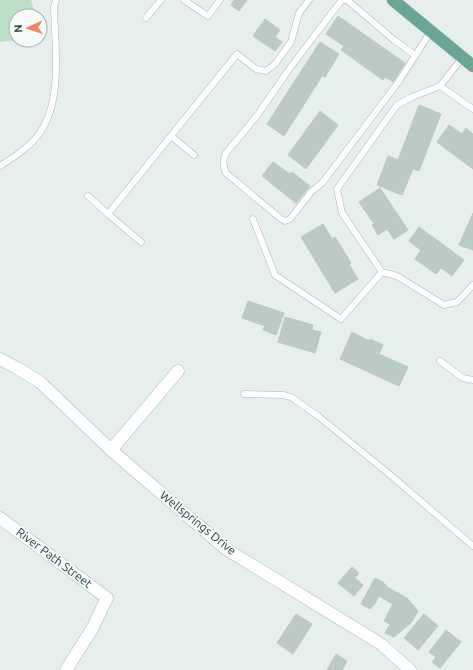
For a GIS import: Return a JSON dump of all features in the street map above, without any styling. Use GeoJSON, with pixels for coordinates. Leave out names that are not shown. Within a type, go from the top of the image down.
{"type":"FeatureCollection","features":[{"type":"Feature","properties":{"kind":"main road"},"geometry":{"type":"LineString","coordinates":[[393,0],[473,66]]}},
{"type":"Feature","properties":{"kind":"street","name":"Wellsprings Drive"},"geometry":{"type":"LineString","coordinates":[[0,359],[40,382],[111,450],[226,549],[381,644],[410,670]]}},
{"type":"Feature","properties":{"kind":"street"},"geometry":{"type":"LineString","coordinates":[[111,450],[178,371]]}},
{"type":"Feature","properties":{"kind":"street","name":"River Path Street"},"geometry":{"type":"LineString","coordinates":[[0,518],[107,598],[92,629],[66,670]]}},
{"type":"Feature","properties":{"kind":"lane"},"geometry":{"type":"LineString","coordinates":[[0,166],[22,152],[42,129],[50,111],[56,78],[54,7],[56,0]]}},
{"type":"Feature","properties":{"kind":"lane"},"geometry":{"type":"LineString","coordinates":[[146,18],[161,0]]}},
{"type":"Feature","properties":{"kind":"lane"},"geometry":{"type":"LineString","coordinates":[[184,0],[208,16],[220,0]]}},
{"type":"Feature","properties":{"kind":"lane"},"geometry":{"type":"LineString","coordinates":[[108,214],[237,54],[256,69],[266,71],[275,64],[291,42],[299,13],[309,0]]}},
{"type":"Feature","properties":{"kind":"lane"},"geometry":{"type":"LineString","coordinates":[[415,55],[394,40],[346,0],[341,1],[290,68],[256,117],[226,153],[223,160],[226,173],[280,218],[285,221],[290,219],[311,192],[323,182],[399,82],[431,31]]}},
{"type":"Feature","properties":{"kind":"lane"},"geometry":{"type":"LineString","coordinates":[[463,57],[440,86],[412,96],[397,105],[338,189],[342,213],[382,272],[397,276],[444,305],[457,302],[473,285]]}},
{"type":"Feature","properties":{"kind":"lane"},"geometry":{"type":"LineString","coordinates":[[440,86],[473,109]]}},
{"type":"Feature","properties":{"kind":"lane"},"geometry":{"type":"LineString","coordinates":[[171,136],[194,155]]}},
{"type":"Feature","properties":{"kind":"lane"},"geometry":{"type":"LineString","coordinates":[[88,196],[141,242]]}},
{"type":"Feature","properties":{"kind":"lane"},"geometry":{"type":"LineString","coordinates":[[252,219],[276,275],[341,319],[382,272]]}},
{"type":"Feature","properties":{"kind":"lane"},"geometry":{"type":"LineString","coordinates":[[440,361],[463,378],[473,380]]}},
{"type":"Feature","properties":{"kind":"lane"},"geometry":{"type":"LineString","coordinates":[[244,394],[284,395],[291,397],[318,416],[388,473],[473,546]]}},
{"type":"Feature","properties":{"kind":"green space"},"geometry":{"type":"Polygon","coordinates":[[[0,0],[31,0],[34,8],[8,8],[8,41],[0,42],[0,0]]]}},
{"type":"Feature","properties":{"kind":"building"},"geometry":{"type":"Polygon","coordinates":[[[234,0],[247,0],[239,11],[231,5],[234,0]]]}},
{"type":"Feature","properties":{"kind":"building"},"geometry":{"type":"Polygon","coordinates":[[[338,16],[405,63],[393,82],[385,77],[383,80],[341,50],[344,46],[326,34],[338,16]]]}},
{"type":"Feature","properties":{"kind":"building"},"geometry":{"type":"Polygon","coordinates":[[[265,19],[280,30],[275,37],[282,42],[275,51],[253,36],[265,19]]]}},
{"type":"Feature","properties":{"kind":"building"},"geometry":{"type":"Polygon","coordinates":[[[320,42],[339,54],[325,77],[322,76],[284,136],[267,124],[320,42]]]}},
{"type":"Feature","properties":{"kind":"building"},"geometry":{"type":"Polygon","coordinates":[[[419,105],[441,114],[419,171],[413,169],[402,195],[377,185],[388,156],[398,160],[419,105]]]}},
{"type":"Feature","properties":{"kind":"building"},"geometry":{"type":"Polygon","coordinates":[[[320,111],[338,125],[306,169],[288,155],[320,111]]]}},
{"type":"Feature","properties":{"kind":"building"},"geometry":{"type":"Polygon","coordinates":[[[449,125],[462,134],[466,128],[473,134],[473,169],[437,142],[449,125]]]}},
{"type":"Feature","properties":{"kind":"building"},"geometry":{"type":"Polygon","coordinates":[[[273,162],[290,174],[292,172],[310,186],[296,203],[262,176],[273,162]]]}},
{"type":"Feature","properties":{"kind":"building"},"geometry":{"type":"Polygon","coordinates":[[[380,188],[408,230],[394,239],[387,229],[378,235],[372,225],[374,224],[359,202],[380,188]]]}},
{"type":"Feature","properties":{"kind":"building"},"geometry":{"type":"Polygon","coordinates":[[[473,213],[473,250],[459,245],[473,213]]]}},
{"type":"Feature","properties":{"kind":"building"},"geometry":{"type":"Polygon","coordinates":[[[323,224],[332,239],[335,237],[351,263],[349,264],[358,279],[335,293],[301,237],[323,224]]]}},
{"type":"Feature","properties":{"kind":"building"},"geometry":{"type":"Polygon","coordinates":[[[419,227],[464,260],[452,276],[441,268],[436,274],[415,259],[421,250],[409,241],[419,227]]]}},
{"type":"Feature","properties":{"kind":"building"},"geometry":{"type":"Polygon","coordinates":[[[248,301],[284,313],[276,335],[263,330],[265,326],[242,318],[248,301]]]}},
{"type":"Feature","properties":{"kind":"building"},"geometry":{"type":"Polygon","coordinates":[[[285,317],[313,325],[312,330],[321,332],[315,353],[278,342],[285,317]]]}},
{"type":"Feature","properties":{"kind":"building"},"geometry":{"type":"Polygon","coordinates":[[[352,332],[369,341],[370,339],[383,345],[379,354],[408,367],[399,386],[340,359],[352,332]]]}},
{"type":"Feature","properties":{"kind":"building"},"geometry":{"type":"Polygon","coordinates":[[[352,567],[359,573],[355,578],[363,585],[354,596],[338,583],[352,567]]]}},
{"type":"Feature","properties":{"kind":"building"},"geometry":{"type":"Polygon","coordinates":[[[375,578],[383,582],[387,587],[407,598],[418,611],[411,623],[394,637],[385,633],[390,624],[384,621],[393,604],[379,596],[370,609],[361,604],[375,578]]]}},
{"type":"Feature","properties":{"kind":"building"},"geometry":{"type":"Polygon","coordinates":[[[296,614],[312,624],[293,654],[277,643],[296,614]]]}},
{"type":"Feature","properties":{"kind":"building"},"geometry":{"type":"Polygon","coordinates":[[[424,614],[438,626],[418,650],[404,638],[424,614]]]}},
{"type":"Feature","properties":{"kind":"building"},"geometry":{"type":"Polygon","coordinates":[[[446,630],[461,642],[440,668],[432,662],[436,657],[429,652],[446,630]]]}},
{"type":"Feature","properties":{"kind":"building"},"geometry":{"type":"Polygon","coordinates":[[[336,654],[347,661],[342,670],[327,670],[336,654]]]}}]}
